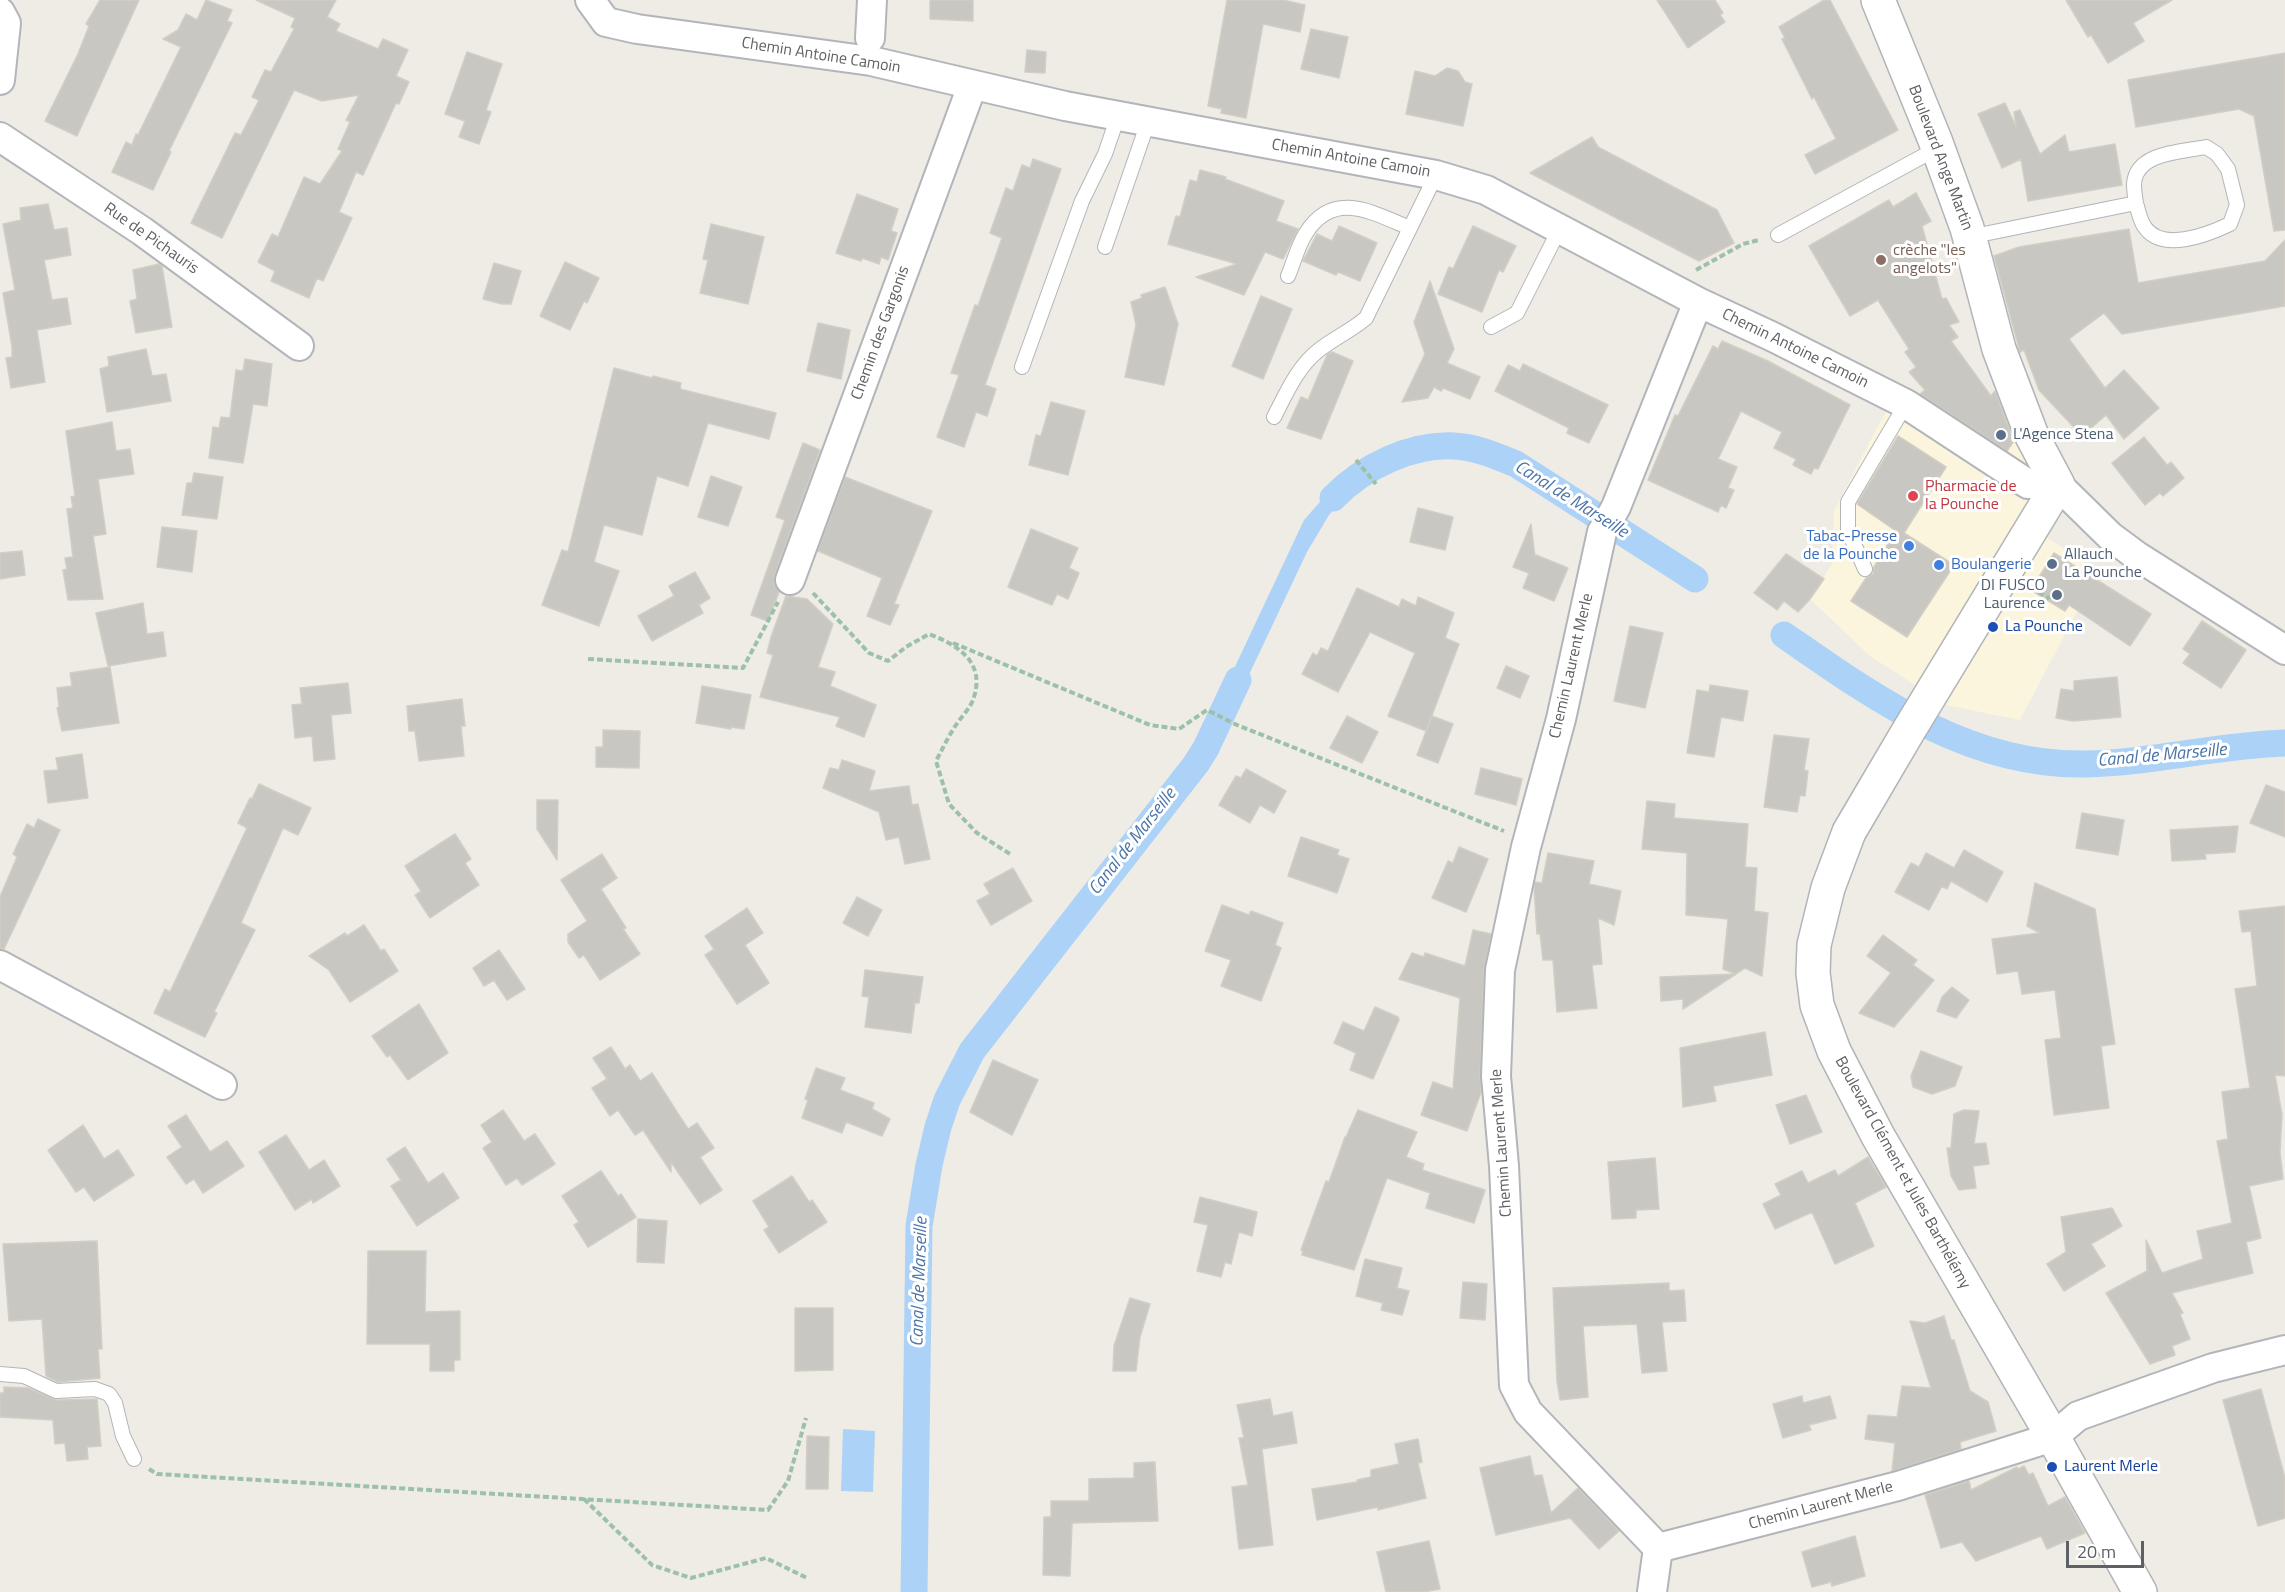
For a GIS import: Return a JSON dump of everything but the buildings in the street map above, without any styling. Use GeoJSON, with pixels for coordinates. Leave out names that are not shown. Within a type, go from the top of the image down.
{"type":"FeatureCollection","features":[{"type":"Feature","properties":{"kind":"street","name":"Chemin Antoine Camoin"},"geometry":{"type":"LineString","coordinates":[[590,0],[606,22],[637,29],[871,61],[972,86],[1118,116],[1436,175],[1486,190],[1690,297],[1773,336],[1906,404],[2028,484],[2058,485]]}},
{"type":"Feature","properties":{"kind":"street"},"geometry":{"type":"LineString","coordinates":[[870,38],[872,0]]}},
{"type":"Feature","properties":{"kind":"street","name":"Boulevard Ange Martin"},"geometry":{"type":"LineString","coordinates":[[1878,0],[1938,148],[1970,237],[1999,349],[2032,436],[2058,485]]}},
{"type":"Feature","properties":{"kind":"street"},"geometry":{"type":"LineString","coordinates":[[0,12],[6,23],[0,80]]}},
{"type":"Feature","properties":{"kind":"street","name":"Chemin des Gargonis"},"geometry":{"type":"LineString","coordinates":[[790,580],[972,86]]}},
{"type":"Feature","properties":{"kind":"street","name":"Rue de Pichauris"},"geometry":{"type":"LineString","coordinates":[[0,137],[142,231],[300,346]]}},
{"type":"Feature","properties":{"kind":"street","name":"Chemin Laurent Merle"},"geometry":{"type":"LineString","coordinates":[[1690,297],[1616,507],[1602,532],[1562,718],[1527,841],[1500,970],[1496,1076],[1504,1166],[1514,1385],[1528,1412],[1658,1548],[1898,1486],[2053,1437]]}},
{"type":"Feature","properties":{"kind":"street"},"geometry":{"type":"LineString","coordinates":[[2058,485],[2110,536],[2137,556],[2285,650]]}},
{"type":"Feature","properties":{"kind":"street","name":"Boulevard Clément et Jules Barthélémy"},"geometry":{"type":"LineString","coordinates":[[2058,485],[1849,832],[1828,888],[1814,945],[1813,973],[1817,1005],[1834,1051],[1878,1136],[2140,1592]]}},
{"type":"Feature","properties":{"kind":"street"},"geometry":{"type":"LineString","coordinates":[[0,965],[222,1085]]}},
{"type":"Feature","properties":{"kind":"street"},"geometry":{"type":"LineString","coordinates":[[2053,1437],[2078,1416],[2213,1368],[2285,1350]]}},
{"type":"Feature","properties":{"kind":"street"},"geometry":{"type":"LineString","coordinates":[[1652,1592],[1658,1548]]}},
{"type":"Feature","properties":{"kind":"lane"},"geometry":{"type":"LineString","coordinates":[[1022,367],[1082,201],[1105,154],[1118,116]]}},
{"type":"Feature","properties":{"kind":"lane"},"geometry":{"type":"LineString","coordinates":[[1105,247],[1148,122]]}},
{"type":"Feature","properties":{"kind":"lane"},"geometry":{"type":"LineString","coordinates":[[2206,147],[2217,154],[2228,169],[2237,205],[2230,224],[2216,231],[2172,241],[2155,238],[2143,225],[2136,203],[2134,182],[2140,167],[2151,159],[2206,147]]}},
{"type":"Feature","properties":{"kind":"lane"},"geometry":{"type":"LineString","coordinates":[[1778,235],[1938,148]]}},
{"type":"Feature","properties":{"kind":"lane"},"geometry":{"type":"LineString","coordinates":[[1274,417],[1296,374],[1318,350],[1351,331],[1366,318],[1436,175]]}},
{"type":"Feature","properties":{"kind":"lane"},"geometry":{"type":"LineString","coordinates":[[1970,237],[2136,203]]}},
{"type":"Feature","properties":{"kind":"lane"},"geometry":{"type":"LineString","coordinates":[[1288,276],[1306,233],[1324,212],[1348,207],[1360,208],[1410,228]]}},
{"type":"Feature","properties":{"kind":"lane"},"geometry":{"type":"LineString","coordinates":[[1491,327],[1516,313],[1560,228]]}},
{"type":"Feature","properties":{"kind":"lane"},"geometry":{"type":"LineString","coordinates":[[1865,568],[1848,530],[1848,502],[1906,404]]}},
{"type":"Feature","properties":{"kind":"lane"},"geometry":{"type":"LineString","coordinates":[[0,1374],[24,1376],[56,1391],[95,1389],[109,1394],[115,1403],[123,1436],[134,1459]]}},
{"type":"Feature","properties":{"kind":"path"},"geometry":{"type":"LineString","coordinates":[[1690,297],[1684,275],[1743,244],[1778,235]]}},
{"type":"Feature","properties":{"kind":"path"},"geometry":{"type":"LineString","coordinates":[[1356,460],[1376,484]]}},
{"type":"Feature","properties":{"kind":"path"},"geometry":{"type":"LineString","coordinates":[[588,659],[743,668],[790,580],[814,594],[869,653],[888,661],[929,634],[1150,725],[1179,729],[1207,710],[1237,725],[1527,841]]}},
{"type":"Feature","properties":{"kind":"path"},"geometry":{"type":"LineString","coordinates":[[2032,589],[2049,597]]}},
{"type":"Feature","properties":{"kind":"path"},"geometry":{"type":"LineString","coordinates":[[949,641],[971,660],[977,679],[974,699],[936,761],[949,804],[977,833],[1010,854]]}},
{"type":"Feature","properties":{"kind":"path"},"geometry":{"type":"LineString","coordinates":[[134,1459],[157,1474],[768,1510],[788,1481],[806,1418]]}},
{"type":"Feature","properties":{"kind":"path"},"geometry":{"type":"LineString","coordinates":[[583,1498],[652,1565],[691,1578],[766,1558],[807,1578]]}},
{"type":"Feature","properties":{"kind":"shaded area"},"geometry":{"type":"Polygon","coordinates":[[[1890,407],[1956,445],[2008,413],[2043,499],[2028,525],[2098,571],[2020,720],[1946,705],[1870,656],[1810,599],[1832,564],[1834,511],[1882,418],[1890,407]]]}},
{"type":"Feature","properties":{"kind":"water"},"geometry":{"type":"Polygon","coordinates":[[[1357,467],[1367,482],[1348,495],[1329,515],[1307,552],[1230,715],[1216,707],[1304,520],[1342,477],[1357,467]]]}},
{"type":"Feature","properties":{"kind":"water"},"geometry":{"type":"Polygon","coordinates":[[[843,1429],[875,1431],[873,1492],[841,1491],[843,1429]]]}},
{"type":"Feature","properties":{"kind":"waterway","name":"Canal de Marseille"},"geometry":{"type":"LineString","coordinates":[[1333,498],[1373,467],[1404,453],[1437,446],[1470,448],[1516,464],[1695,579]]}},
{"type":"Feature","properties":{"kind":"waterway","name":"Canal de Marseille"},"geometry":{"type":"LineString","coordinates":[[1784,635],[1888,704],[1962,741],[2001,754],[2042,762],[2085,764],[2135,761],[2235,747],[2285,743]]}},
{"type":"Feature","properties":{"kind":"waterway","name":"Canal de Marseille"},"geometry":{"type":"LineString","coordinates":[[914,1592],[919,1226],[929,1165],[947,1100],[972,1051],[1196,764],[1238,680]]}},
{"type":"Feature","properties":{"kind":"place","name":"crèche \"les angelots\""},"geometry":{"type":"Point","coordinates":[1881,260]}},
{"type":"Feature","properties":{"kind":"place","name":"L'Agence Stena"},"geometry":{"type":"Point","coordinates":[2001,435]}},
{"type":"Feature","properties":{"kind":"place","name":"Pharmacie de la Pounche"},"geometry":{"type":"Point","coordinates":[1913,496]}},
{"type":"Feature","properties":{"kind":"place","name":"Tabac-Presse de la Pounche"},"geometry":{"type":"Point","coordinates":[1909,546]}},
{"type":"Feature","properties":{"kind":"place","name":"Allauch La Pounche"},"geometry":{"type":"Point","coordinates":[2052,564]}},
{"type":"Feature","properties":{"kind":"place","name":"Boulangerie"},"geometry":{"type":"Point","coordinates":[1939,565]}},
{"type":"Feature","properties":{"kind":"place","name":"DI FUSCO Laurence"},"geometry":{"type":"Point","coordinates":[2057,595]}},
{"type":"Feature","properties":{"kind":"place","name":"La Pounche"},"geometry":{"type":"Point","coordinates":[1993,627]}},
{"type":"Feature","properties":{"kind":"place","name":"Laurent Merle"},"geometry":{"type":"Point","coordinates":[2052,1467]}}]}
